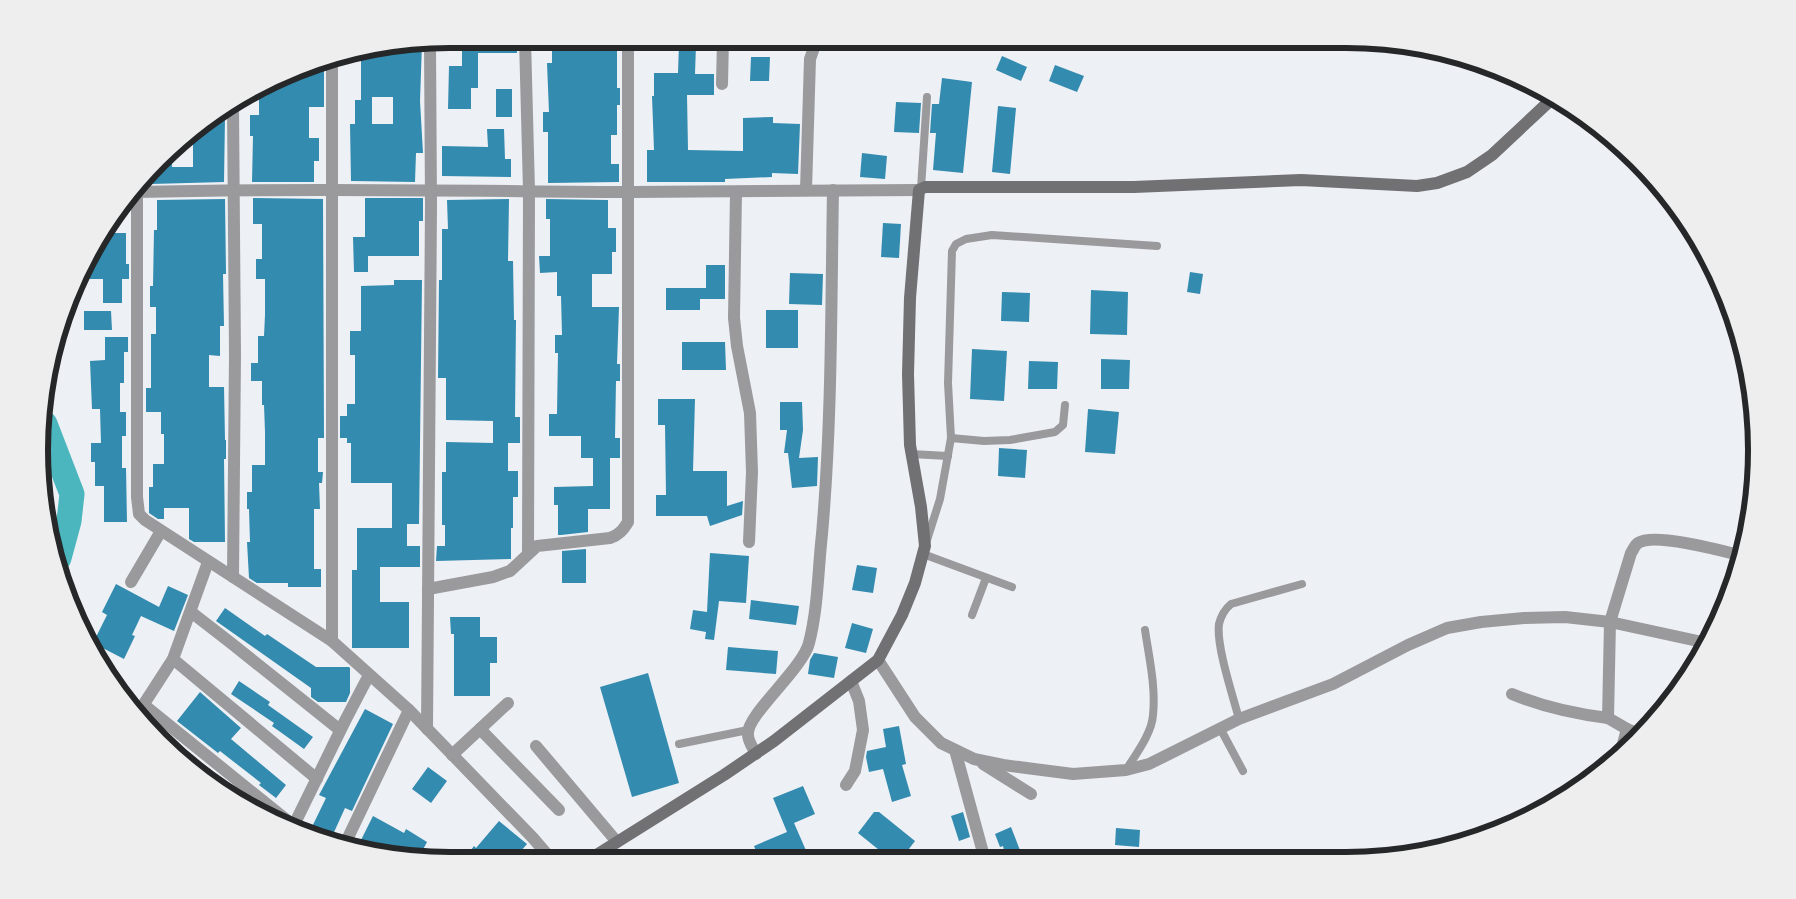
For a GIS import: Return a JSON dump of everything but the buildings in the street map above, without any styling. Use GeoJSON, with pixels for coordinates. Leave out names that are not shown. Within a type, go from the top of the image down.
{"type":"FeatureCollection","features":[{"type":"Feature","properties":{"kind":"street"},"geometry":{"type":"LineString","coordinates":[[427,729],[431,191],[430,48]]}},
{"type":"Feature","properties":{"kind":"street"},"geometry":{"type":"LineString","coordinates":[[525,48],[529,191],[528,554]]}},
{"type":"Feature","properties":{"kind":"street"},"geometry":{"type":"LineString","coordinates":[[428,589],[494,577],[510,571],[537,546],[610,538],[618,535],[628,522],[628,48]]}},
{"type":"Feature","properties":{"kind":"street"},"geometry":{"type":"LineString","coordinates":[[722,84],[723,48]]}},
{"type":"Feature","properties":{"kind":"street"},"geometry":{"type":"LineString","coordinates":[[806,190],[810,59],[814,48]]}},
{"type":"Feature","properties":{"kind":"street"},"geometry":{"type":"LineString","coordinates":[[332,65],[332,641]]}},
{"type":"Feature","properties":{"kind":"street"},"geometry":{"type":"LineString","coordinates":[[142,191],[333,189],[736,192],[1134,187],[1301,180],[1417,186],[1437,183],[1467,172],[1504,144],[1550,102]]}},
{"type":"Feature","properties":{"kind":"street"},"geometry":{"type":"LineString","coordinates":[[233,111],[235,354],[233,577]]}},
{"type":"Feature","properties":{"kind":"street"},"geometry":{"type":"LineString","coordinates":[[601,852],[756,754],[878,660],[915,583],[924,550],[921,507],[908,419],[910,298],[920,189]]}},
{"type":"Feature","properties":{"kind":"street"},"geometry":{"type":"LineString","coordinates":[[756,754],[748,736],[748,730],[759,712],[788,678],[809,646],[814,623],[824,508],[832,371],[833,190]]}},
{"type":"Feature","properties":{"kind":"street"},"geometry":{"type":"LineString","coordinates":[[736,192],[734,318],[737,346],[750,413],[752,472],[749,542]]}},
{"type":"Feature","properties":{"kind":"street"},"geometry":{"type":"LineString","coordinates":[[137,197],[137,497],[140,514],[145,520],[161,531],[332,641],[409,710],[546,852]]}},
{"type":"Feature","properties":{"kind":"street"},"geometry":{"type":"LineString","coordinates":[[131,582],[161,531]]}},
{"type":"Feature","properties":{"kind":"street"},"geometry":{"type":"LineString","coordinates":[[1608,718],[1610,622],[1631,553],[1638,542],[1657,539],[1713,548],[1735,554]]}},
{"type":"Feature","properties":{"kind":"street"},"geometry":{"type":"LineString","coordinates":[[141,708],[173,659],[208,562]]}},
{"type":"Feature","properties":{"kind":"street"},"geometry":{"type":"LineString","coordinates":[[190,612],[232,643],[340,730]]}},
{"type":"Feature","properties":{"kind":"street"},"geometry":{"type":"LineString","coordinates":[[974,759],[1003,765],[1074,774],[1126,770],[1149,764],[1239,719],[1333,684],[1408,644],[1447,628],[1481,622],[1565,617],[1610,622],[1700,641]]}},
{"type":"Feature","properties":{"kind":"street"},"geometry":{"type":"LineString","coordinates":[[173,659],[318,779]]}},
{"type":"Feature","properties":{"kind":"street"},"geometry":{"type":"LineString","coordinates":[[878,660],[915,717],[941,743],[974,759],[1031,794]]}},
{"type":"Feature","properties":{"kind":"street"},"geometry":{"type":"LineString","coordinates":[[296,821],[369,675]]}},
{"type":"Feature","properties":{"kind":"street"},"geometry":{"type":"LineString","coordinates":[[846,785],[855,771],[862,730],[859,701],[850,681]]}},
{"type":"Feature","properties":{"kind":"street"},"geometry":{"type":"LineString","coordinates":[[1512,694],[1534,703],[1578,715],[1608,718],[1633,732]]}},
{"type":"Feature","properties":{"kind":"street"},"geometry":{"type":"LineString","coordinates":[[452,754],[508,703]]}},
{"type":"Feature","properties":{"kind":"street"},"geometry":{"type":"LineString","coordinates":[[143,709],[270,809]]}},
{"type":"Feature","properties":{"kind":"street"},"geometry":{"type":"LineString","coordinates":[[348,839],[409,710]]}},
{"type":"Feature","properties":{"kind":"street"},"geometry":{"type":"LineString","coordinates":[[480,729],[559,810]]}},
{"type":"Feature","properties":{"kind":"street"},"geometry":{"type":"LineString","coordinates":[[1623,741],[1627,730]]}},
{"type":"Feature","properties":{"kind":"street"},"geometry":{"type":"LineString","coordinates":[[536,746],[617,842]]}},
{"type":"Feature","properties":{"kind":"street"},"geometry":{"type":"LineString","coordinates":[[955,750],[982,852]]}},
{"type":"Feature","properties":{"kind":"lane"},"geometry":{"type":"LineString","coordinates":[[920,189],[927,97]]}},
{"type":"Feature","properties":{"kind":"lane"},"geometry":{"type":"LineString","coordinates":[[1012,586],[986,578],[924,550],[940,499],[951,438],[948,383],[952,251],[956,244],[992,234],[1157,246]]}},
{"type":"Feature","properties":{"kind":"lane"},"geometry":{"type":"LineString","coordinates":[[951,438],[984,441],[1010,440],[1055,432],[1063,425],[1065,405]]}},
{"type":"Feature","properties":{"kind":"lane"},"geometry":{"type":"LineString","coordinates":[[912,454],[948,456]]}},
{"type":"Feature","properties":{"kind":"lane"},"geometry":{"type":"LineString","coordinates":[[972,615],[986,578]]}},
{"type":"Feature","properties":{"kind":"lane"},"geometry":{"type":"LineString","coordinates":[[1239,719],[1225,666],[1219,632],[1222,615],[1231,604],[1302,584]]}},
{"type":"Feature","properties":{"kind":"lane"},"geometry":{"type":"LineString","coordinates":[[1126,770],[1143,744],[1154,716],[1152,678],[1145,630]]}},
{"type":"Feature","properties":{"kind":"lane"},"geometry":{"type":"LineString","coordinates":[[1220,728],[1243,771]]}},
{"type":"Feature","properties":{"kind":"lane"},"geometry":{"type":"LineString","coordinates":[[679,744],[748,730]]}},
{"type":"Feature","properties":{"kind":"waterway"},"geometry":{"type":"LineString","coordinates":[[48,432],[72,494],[69,521],[61,552]]}}]}
